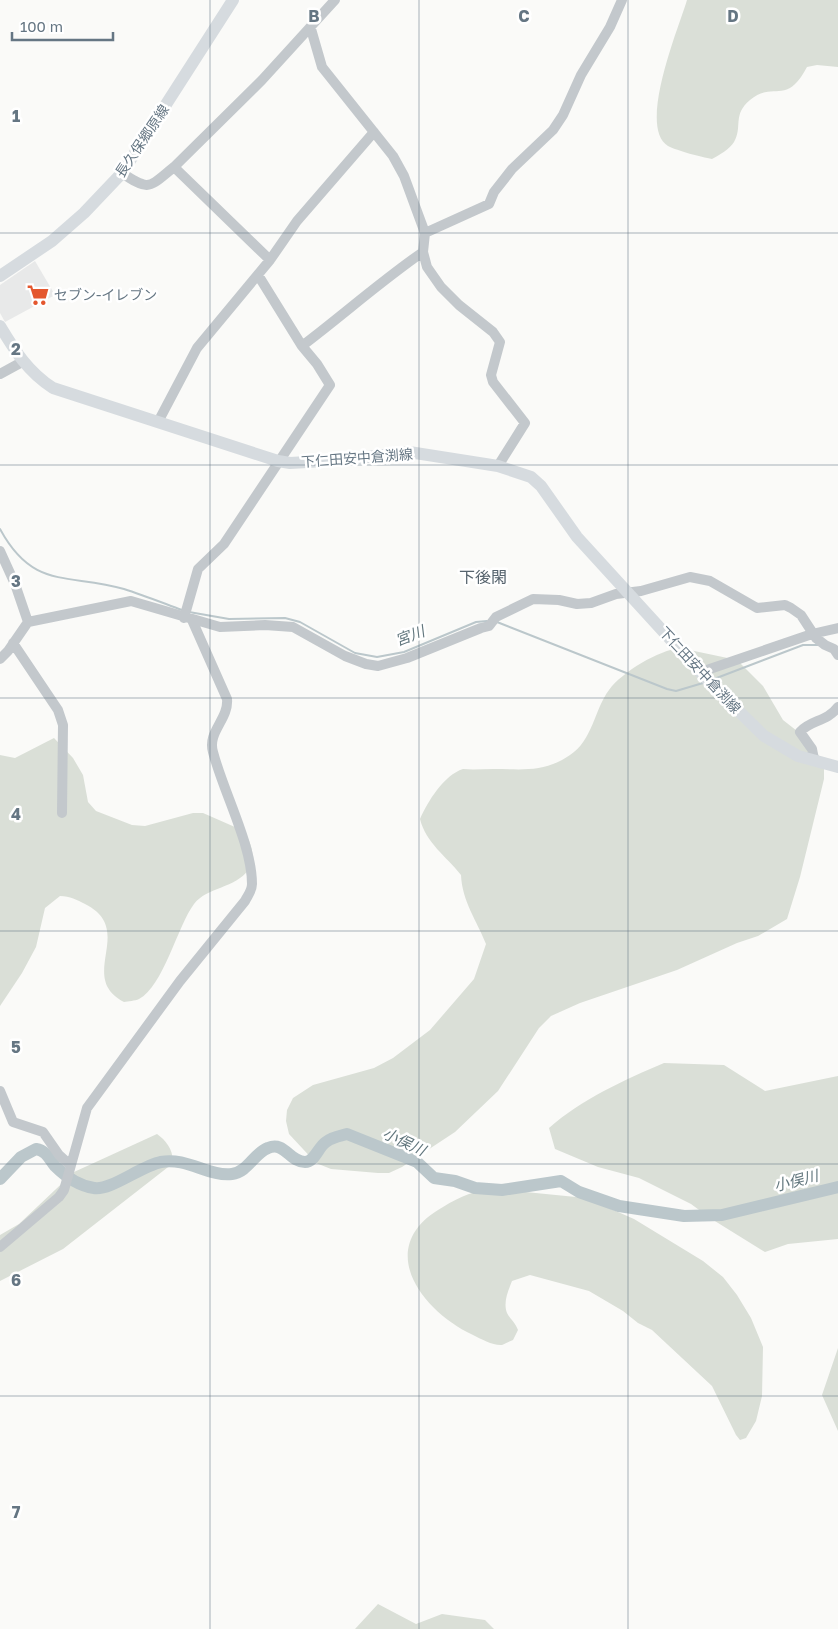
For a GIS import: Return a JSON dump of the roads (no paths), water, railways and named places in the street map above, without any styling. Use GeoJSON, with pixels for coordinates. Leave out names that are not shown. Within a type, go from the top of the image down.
{"type":"FeatureCollection","features":[{"type":"Feature","properties":{"kind":"main road","name":"長久保郷原線"},"geometry":{"type":"LineString","coordinates":[[0,276],[52,241],[89,208],[122,173],[233,0]]}},
{"type":"Feature","properties":{"kind":"main road","name":"下仁田安中倉渕線"},"geometry":{"type":"LineString","coordinates":[[0,326],[22,362],[53,388],[278,461],[290,463],[342,460],[408,452],[498,466],[519,471],[531,477],[541,486],[577,538],[706,678],[774,744],[798,756],[838,767]]}},
{"type":"Feature","properties":{"kind":"street"},"geometry":{"type":"LineString","coordinates":[[122,173],[139,185],[145,186],[160,179],[174,168],[311,29],[335,0]]}},
{"type":"Feature","properties":{"kind":"street"},"geometry":{"type":"LineString","coordinates":[[425,233],[489,204],[494,192],[512,169],[553,130],[563,116],[581,75],[610,27],[622,0]]}},
{"type":"Feature","properties":{"kind":"street"},"geometry":{"type":"LineString","coordinates":[[311,29],[322,67],[394,156],[425,233],[423,252],[427,267],[440,287],[493,332],[500,342],[491,376],[493,382],[525,423],[498,466]]}},
{"type":"Feature","properties":{"kind":"street"},"geometry":{"type":"LineString","coordinates":[[158,422],[196,348],[220,317],[258,275],[297,222],[374,132]]}},
{"type":"Feature","properties":{"kind":"street"},"geometry":{"type":"LineString","coordinates":[[174,168],[270,260]]}},
{"type":"Feature","properties":{"kind":"street"},"geometry":{"type":"LineString","coordinates":[[302,346],[346,313],[381,281],[423,252]]}},
{"type":"Feature","properties":{"kind":"street"},"geometry":{"type":"LineString","coordinates":[[0,1247],[59,1197],[64,1190],[82,1120],[99,1090],[251,890],[249,866],[242,838],[212,750],[214,733],[228,708],[227,699],[188,619],[189,600],[198,570],[224,544],[330,385],[318,364],[302,346],[258,275]]}},
{"type":"Feature","properties":{"kind":"street"},"geometry":{"type":"LineString","coordinates":[[0,374],[22,362]]}},
{"type":"Feature","properties":{"kind":"street"},"geometry":{"type":"LineString","coordinates":[[0,551],[22,600],[28,622]]}},
{"type":"Feature","properties":{"kind":"street"},"geometry":{"type":"LineString","coordinates":[[0,659],[28,622],[131,601],[220,627],[280,625],[294,627],[345,656],[366,664],[378,666],[407,658],[493,621],[533,599],[584,603],[627,592],[641,591],[690,577],[710,581],[724,587],[740,600],[758,608],[784,605],[791,608],[801,615],[814,636],[825,645],[834,649],[838,655]]}},
{"type":"Feature","properties":{"kind":"street"},"geometry":{"type":"LineString","coordinates":[[706,678],[838,628]]}},
{"type":"Feature","properties":{"kind":"street"},"geometry":{"type":"LineString","coordinates":[[13,643],[58,710],[63,725],[62,813]]}},
{"type":"Feature","properties":{"kind":"street"},"geometry":{"type":"LineString","coordinates":[[814,760],[812,749],[800,732],[804,727],[827,718],[838,707]]}},
{"type":"Feature","properties":{"kind":"street"},"geometry":{"type":"LineString","coordinates":[[0,1091],[13,1122],[43,1132],[59,1155],[70,1165]]}},
{"type":"Feature","properties":{"kind":"waterway","name":"宮川"},"geometry":{"type":"LineString","coordinates":[[0,529],[12,548],[25,562],[39,571],[53,576],[124,589],[182,610]]}},
{"type":"Feature","properties":{"kind":"waterway","name":"宮川"},"geometry":{"type":"LineString","coordinates":[[189,612],[229,619],[285,618],[300,622],[355,653],[377,657],[404,652],[476,622],[487,621]]}},
{"type":"Feature","properties":{"kind":"waterway","name":"宮川"},"geometry":{"type":"LineString","coordinates":[[497,622],[667,689],[676,691],[703,683]]}},
{"type":"Feature","properties":{"kind":"waterway","name":"宮川"},"geometry":{"type":"LineString","coordinates":[[714,679],[803,645],[818,645]]}},
{"type":"Feature","properties":{"kind":"waterway","name":"小俣川"},"geometry":{"type":"LineString","coordinates":[[0,1179],[21,1157],[36,1149],[45,1153],[55,1166],[73,1180],[89,1187],[101,1188],[161,1162],[180,1162],[215,1173],[238,1173],[263,1150],[274,1147],[279,1147],[295,1159],[305,1162],[311,1160],[328,1140],[347,1134],[417,1162],[434,1178],[455,1181],[475,1188],[502,1190],[561,1181],[579,1192],[619,1206],[684,1216],[722,1215],[838,1187]]}},
{"type":"Feature","properties":{"kind":"place","name":"セブン-イレブン"},"geometry":{"type":"Point","coordinates":[38,295]}},
{"type":"Feature","properties":{"kind":"district","name":"下後閑"},"geometry":{"type":"Point","coordinates":[483,577]}}]}
